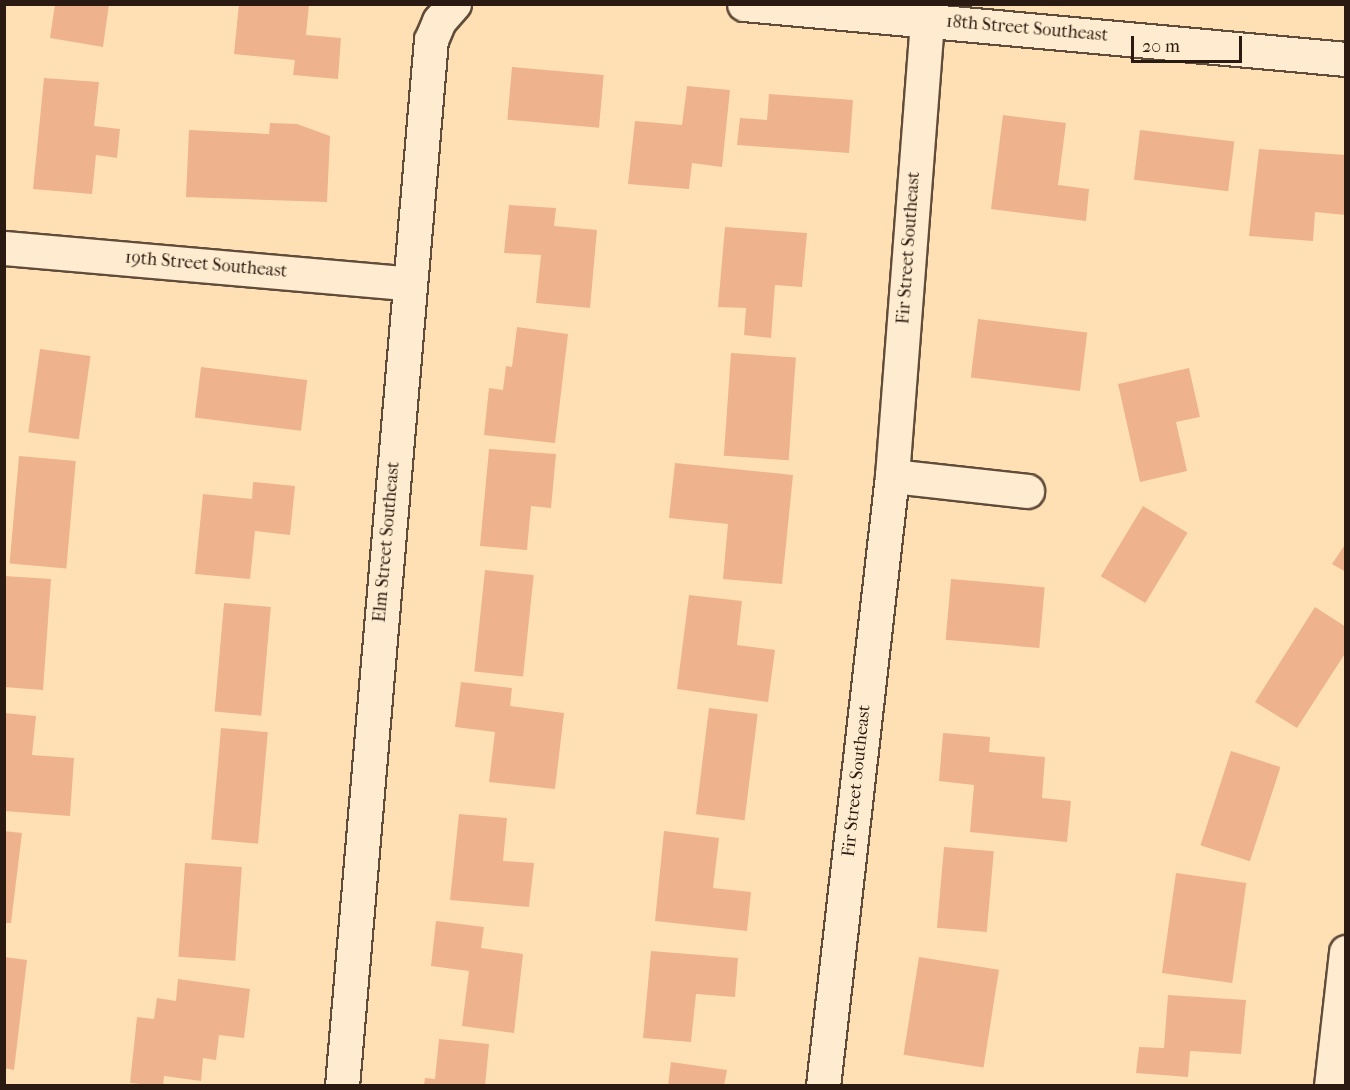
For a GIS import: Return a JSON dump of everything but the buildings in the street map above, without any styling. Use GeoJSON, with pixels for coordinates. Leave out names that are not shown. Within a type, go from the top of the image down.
{"type":"FeatureCollection","features":[{"type":"Feature","properties":{"kind":"street","name":"18th Street Southeast"},"geometry":{"type":"LineString","coordinates":[[744,4],[1346,59]]}},
{"type":"Feature","properties":{"kind":"street","name":"Elm Street Southeast"},"geometry":{"type":"LineString","coordinates":[[342,1086],[408,283],[431,40],[439,21],[454,5]]}},
{"type":"Feature","properties":{"kind":"street","name":"Fir Street Southeast"},"geometry":{"type":"LineString","coordinates":[[823,1086],[892,476],[927,19]]}},
{"type":"Feature","properties":{"kind":"street","name":"19th Street Southeast"},"geometry":{"type":"LineString","coordinates":[[4,248],[408,283]]}},
{"type":"Feature","properties":{"kind":"street"},"geometry":{"type":"LineString","coordinates":[[892,476],[1028,491]]}},
{"type":"Feature","properties":{"kind":"street"},"geometry":{"type":"LineString","coordinates":[[1331,1086],[1346,952]]}}]}
